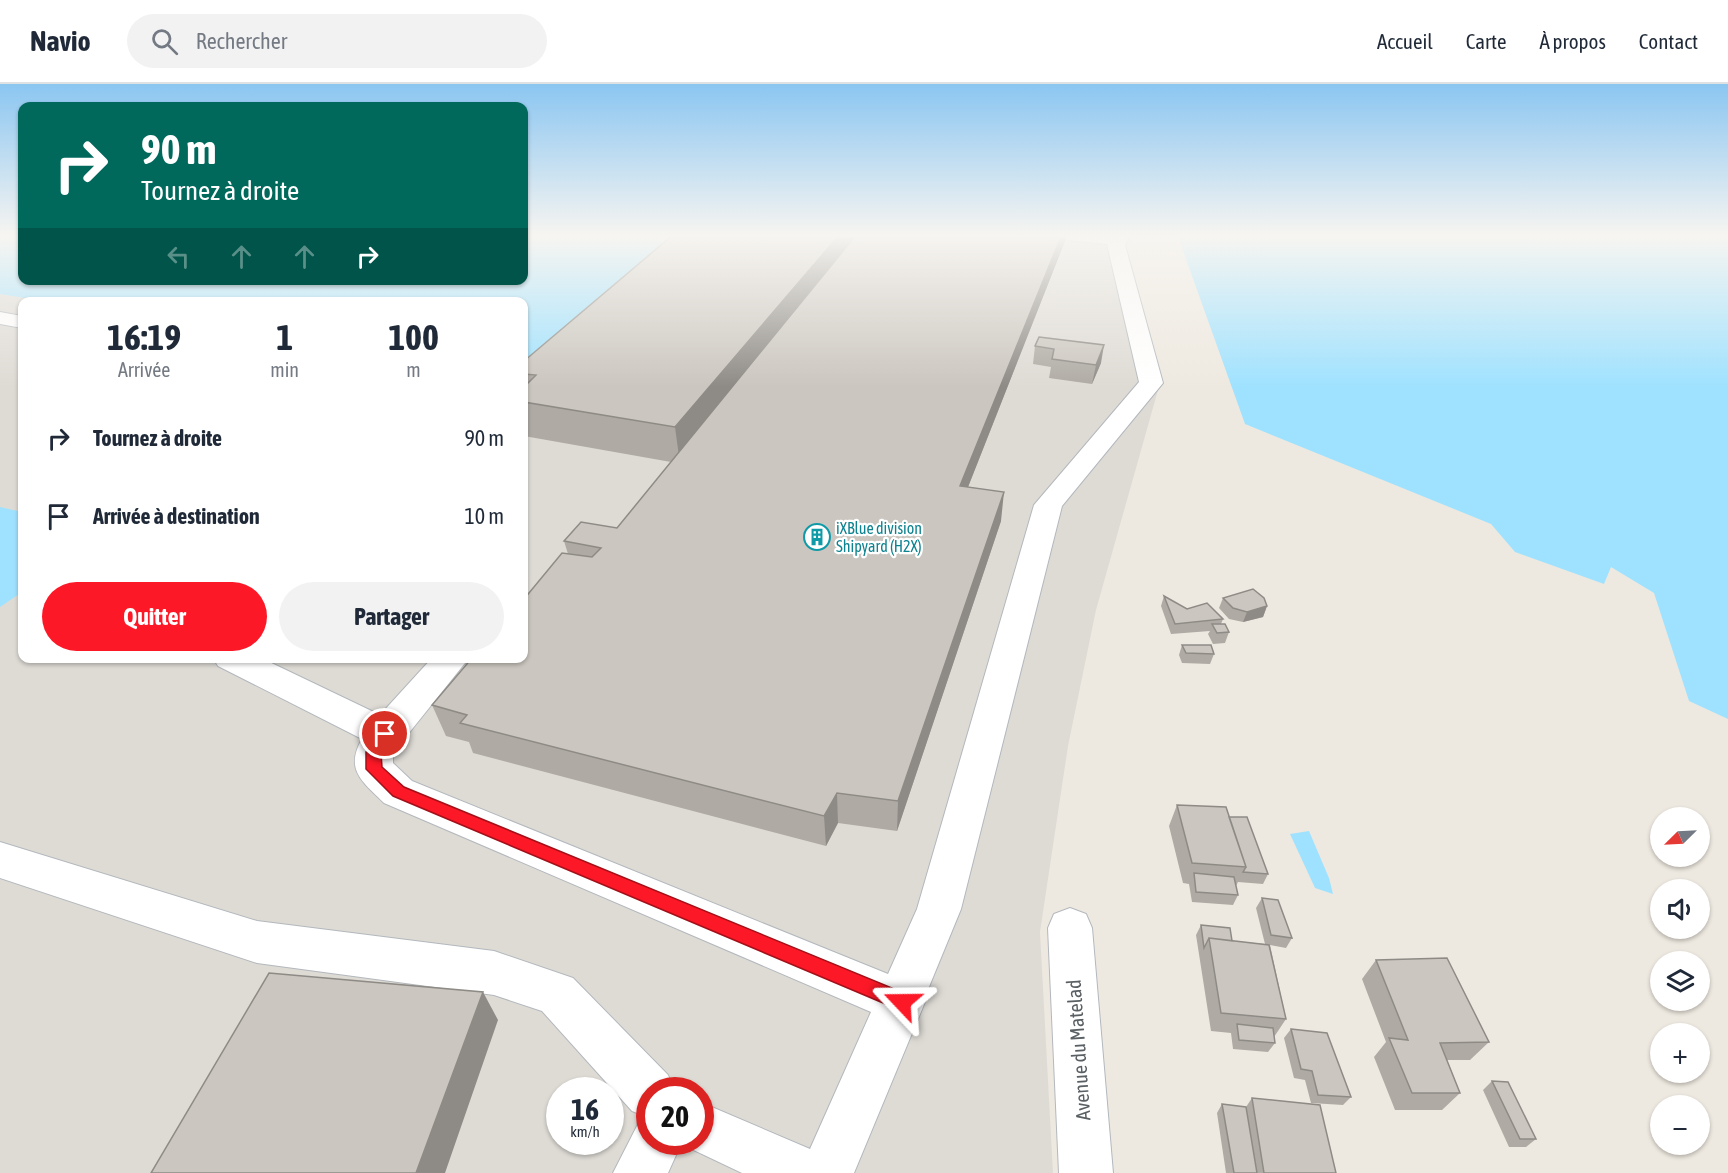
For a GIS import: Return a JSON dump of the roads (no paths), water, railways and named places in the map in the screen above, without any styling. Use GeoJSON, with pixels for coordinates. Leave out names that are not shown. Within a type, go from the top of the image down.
{"type":"FeatureCollection","features":[{"type":"Feature","properties":{"kind":"street"},"geometry":{"type":"LineString","coordinates":[[827,1173],[902,1002],[939,909],[1048,504],[1151,383],[1126,285]]}},
{"type":"Feature","properties":{"kind":"street"},"geometry":{"type":"LineString","coordinates":[[0,318],[18,321]]}},
{"type":"Feature","properties":{"kind":"street"},"geometry":{"type":"LineString","coordinates":[[240,663],[385,734]]}},
{"type":"Feature","properties":{"kind":"street"},"geometry":{"type":"LineString","coordinates":[[449,663],[385,734],[374,752],[374,769],[398,792],[902,1002]]}},
{"type":"Feature","properties":{"kind":"street"},"geometry":{"type":"LineString","coordinates":[[0,860],[257,942],[494,973],[557,994],[636,1078]]}},
{"type":"Feature","properties":{"kind":"street","name":"Avenue du Matelad"},"geometry":{"type":"LineString","coordinates":[[1070,928],[1086,1173]]}},
{"type":"Feature","properties":{"kind":"street"},"geometry":{"type":"LineString","coordinates":[[714,1134],[803,1173]]}},
{"type":"Feature","properties":{"kind":"street"},"geometry":{"type":"LineString","coordinates":[[640,1173],[649,1155]]}},
{"type":"Feature","properties":{"kind":"water"},"geometry":{"type":"Polygon","coordinates":[[[0,285],[620,285],[535,356],[528,359],[528,297],[18,297],[0,294],[0,285]]]}},
{"type":"Feature","properties":{"kind":"water"},"geometry":{"type":"Polygon","coordinates":[[[1195,285],[1728,285],[1728,719],[1689,701],[1654,593],[1611,567],[1604,584],[1515,552],[1491,524],[1245,424],[1195,285]]]}},
{"type":"Feature","properties":{"kind":"water"},"geometry":{"type":"Polygon","coordinates":[[[0,507],[18,511],[18,595],[0,607],[0,507]]]}},
{"type":"Feature","properties":{"kind":"water"},"geometry":{"type":"Polygon","coordinates":[[[1309,831],[1329,878],[1333,894],[1315,888],[1290,834],[1309,831]]]}},
{"type":"Feature","properties":{"kind":"place","name":"iXBlue division Shipyard (H2X)"},"geometry":{"type":"Point","coordinates":[817,537]}}]}
